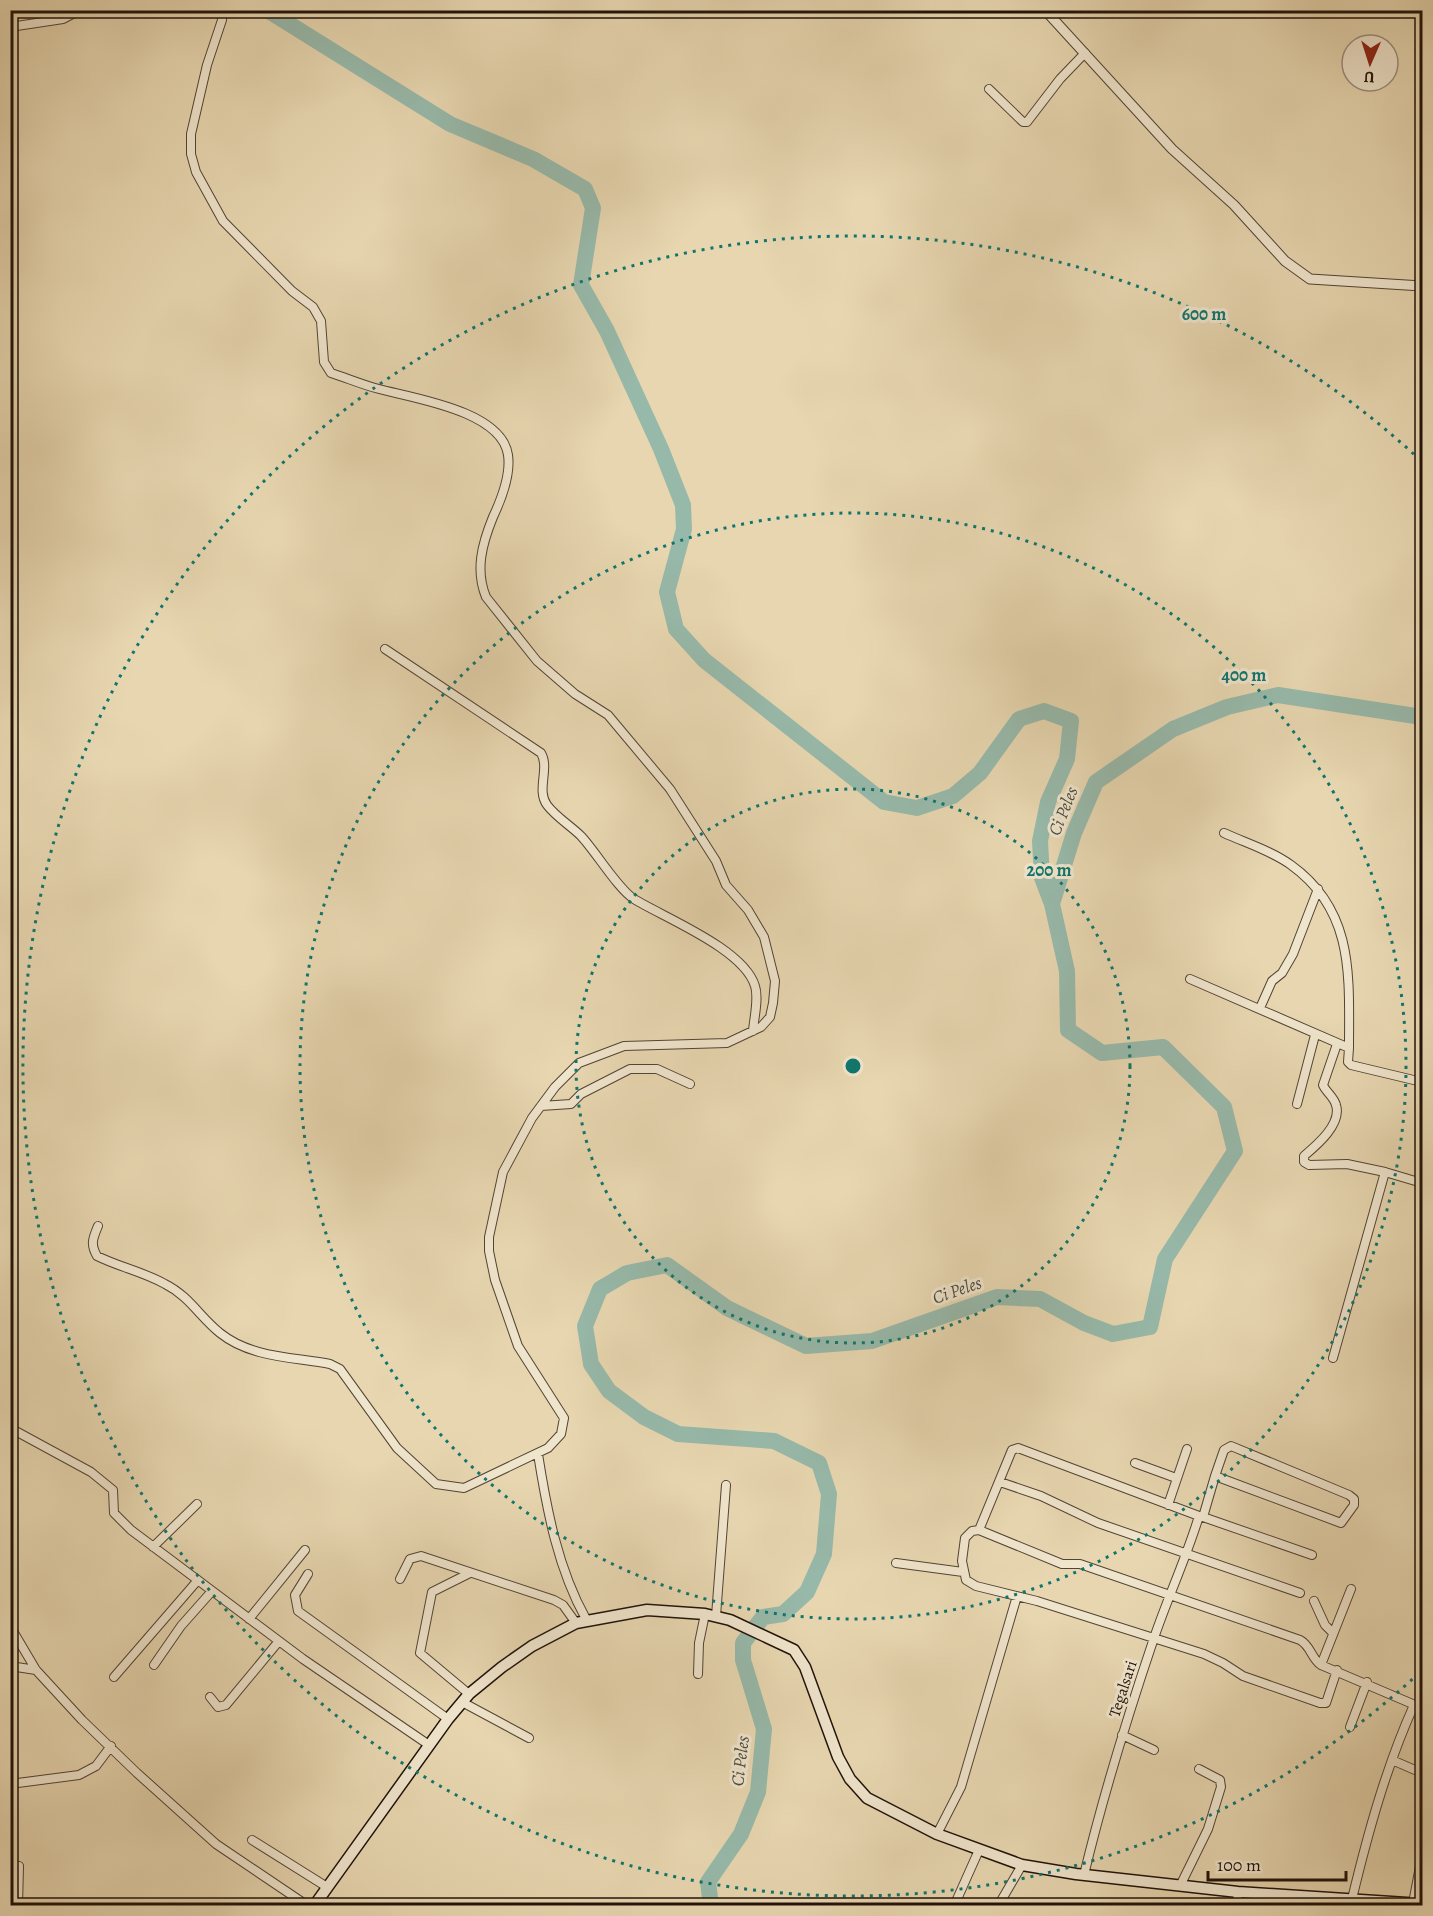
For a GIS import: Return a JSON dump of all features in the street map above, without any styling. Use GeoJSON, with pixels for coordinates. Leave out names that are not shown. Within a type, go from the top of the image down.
{"type":"FeatureCollection","features":[{"type":"Feature","properties":{"kind":"main road"},"geometry":{"type":"LineString","coordinates":[[314,1905],[448,1719],[466,1698],[525,1652],[581,1621],[647,1610],[710,1615],[730,1620],[794,1650],[801,1658],[837,1757],[850,1779],[867,1798],[937,1834],[1022,1865],[1084,1875],[1180,1887],[1418,1904]]}},
{"type":"Feature","properties":{"kind":"street"},"geometry":{"type":"LineString","coordinates":[[10,27],[63,19],[80,10]]}},
{"type":"Feature","properties":{"kind":"street"},"geometry":{"type":"LineString","coordinates":[[98,1226],[92,1240],[92,1248],[97,1256],[165,1284],[189,1299],[219,1333],[236,1343],[260,1352],[330,1364],[340,1369],[397,1448],[430,1482],[464,1488],[538,1454],[561,1434],[564,1418],[518,1346],[495,1280],[489,1237],[503,1172],[541,1106],[555,1087],[579,1063],[597,1054],[624,1046],[652,1043],[727,1042],[753,1031],[770,1017],[775,981],[764,937],[748,910],[726,885],[716,861],[653,767],[608,715],[575,694],[537,661],[483,591],[480,573],[481,551],[506,480],[508,455],[497,434],[481,421],[449,406],[375,388],[331,373],[324,362],[321,321],[313,307],[292,291],[223,221],[196,172],[191,154],[191,134],[207,65],[222,20],[221,10]]}},
{"type":"Feature","properties":{"kind":"street"},"geometry":{"type":"LineString","coordinates":[[1045,10],[1172,149],[1234,205],[1285,261],[1310,279],[1422,286]]}},
{"type":"Feature","properties":{"kind":"street"},"geometry":{"type":"LineString","coordinates":[[989,89],[1023,122],[1027,122],[1060,79],[1085,52]]}},
{"type":"Feature","properties":{"kind":"street"},"geometry":{"type":"LineString","coordinates":[[385,649],[541,753],[545,759],[543,789],[546,804],[581,836],[632,898],[673,918],[705,938],[750,975],[756,987],[753,1031]]}},
{"type":"Feature","properties":{"kind":"street"},"geometry":{"type":"LineString","coordinates":[[1224,833],[1289,864],[1318,889],[1329,902],[1341,931],[1346,958],[1348,1062],[1422,1082]]}},
{"type":"Feature","properties":{"kind":"street"},"geometry":{"type":"LineString","coordinates":[[1260,1008],[1272,981],[1282,973],[1293,954],[1318,889]]}},
{"type":"Feature","properties":{"kind":"street"},"geometry":{"type":"LineString","coordinates":[[1190,979],[1349,1048]]}},
{"type":"Feature","properties":{"kind":"street"},"geometry":{"type":"LineString","coordinates":[[1296,1104],[1315,1035]]}},
{"type":"Feature","properties":{"kind":"street"},"geometry":{"type":"LineString","coordinates":[[1337,1044],[1323,1085],[1336,1105],[1336,1115],[1330,1130],[1304,1156],[1304,1162],[1309,1165],[1347,1164],[1422,1183]]}},
{"type":"Feature","properties":{"kind":"street"},"geometry":{"type":"LineString","coordinates":[[541,1106],[571,1104],[581,1094],[630,1069],[644,1067],[657,1070],[690,1084]]}},
{"type":"Feature","properties":{"kind":"street"},"geometry":{"type":"LineString","coordinates":[[1333,1358],[1358,1260],[1385,1172]]}},
{"type":"Feature","properties":{"kind":"street"},"geometry":{"type":"LineString","coordinates":[[10,1428],[91,1472],[112,1490],[114,1513],[153,1547],[279,1641],[429,1745]]}},
{"type":"Feature","properties":{"kind":"street","name":"Tegalsari"},"geometry":{"type":"LineString","coordinates":[[1084,1875],[1099,1811],[1122,1735],[1154,1638],[1224,1450],[1231,1446],[1349,1495],[1354,1499],[1354,1505],[1341,1523],[1215,1476]]}},
{"type":"Feature","properties":{"kind":"street"},"geometry":{"type":"LineString","coordinates":[[979,1530],[1012,1450],[1018,1448],[1168,1505],[1312,1555]]}},
{"type":"Feature","properties":{"kind":"street"},"geometry":{"type":"LineString","coordinates":[[1168,1505],[1187,1449]]}},
{"type":"Feature","properties":{"kind":"street"},"geometry":{"type":"LineString","coordinates":[[538,1454],[556,1545],[581,1621]]}},
{"type":"Feature","properties":{"kind":"street"},"geometry":{"type":"LineString","coordinates":[[1135,1463],[1176,1478]]}},
{"type":"Feature","properties":{"kind":"street"},"geometry":{"type":"LineString","coordinates":[[1000,1482],[1041,1496],[1098,1523],[1300,1593]]}},
{"type":"Feature","properties":{"kind":"street"},"geometry":{"type":"LineString","coordinates":[[698,1674],[699,1643],[710,1615],[726,1485]]}},
{"type":"Feature","properties":{"kind":"street"},"geometry":{"type":"LineString","coordinates":[[153,1547],[197,1504]]}},
{"type":"Feature","properties":{"kind":"street"},"geometry":{"type":"LineString","coordinates":[[1337,1670],[1324,1704],[1243,1676],[1214,1659],[1154,1638],[1017,1596],[976,1586],[966,1580],[963,1572],[965,1538],[972,1531],[979,1530],[1062,1564],[1080,1564],[1300,1640],[1307,1644],[1321,1665],[1337,1670],[1367,1682],[1418,1707],[1392,1760],[1371,1819],[1354,1901]]}},
{"type":"Feature","properties":{"kind":"street"},"geometry":{"type":"LineString","coordinates":[[249,1619],[305,1550]]}},
{"type":"Feature","properties":{"kind":"street"},"geometry":{"type":"LineString","coordinates":[[400,1579],[410,1559],[421,1556],[554,1600],[581,1621]]}},
{"type":"Feature","properties":{"kind":"street"},"geometry":{"type":"LineString","coordinates":[[896,1563],[963,1572]]}},
{"type":"Feature","properties":{"kind":"street"},"geometry":{"type":"LineString","coordinates":[[470,1573],[432,1592],[420,1653],[466,1698],[529,1738]]}},
{"type":"Feature","properties":{"kind":"street"},"geometry":{"type":"LineString","coordinates":[[308,1574],[295,1595],[298,1611],[448,1719]]}},
{"type":"Feature","properties":{"kind":"street"},"geometry":{"type":"LineString","coordinates":[[114,1677],[198,1580]]}},
{"type":"Feature","properties":{"kind":"street"},"geometry":{"type":"LineString","coordinates":[[1321,1665],[1351,1589]]}},
{"type":"Feature","properties":{"kind":"street"},"geometry":{"type":"LineString","coordinates":[[154,1665],[181,1626],[212,1591]]}},
{"type":"Feature","properties":{"kind":"street"},"geometry":{"type":"LineString","coordinates":[[937,1834],[961,1787],[1017,1596]]}},
{"type":"Feature","properties":{"kind":"street"},"geometry":{"type":"LineString","coordinates":[[1314,1601],[1325,1625],[1333,1633]]}},
{"type":"Feature","properties":{"kind":"street"},"geometry":{"type":"LineString","coordinates":[[10,1626],[36,1670],[82,1720],[216,1844],[308,1905]]}},
{"type":"Feature","properties":{"kind":"street"},"geometry":{"type":"LineString","coordinates":[[210,1697],[218,1707],[226,1705],[279,1641]]}},
{"type":"Feature","properties":{"kind":"street"},"geometry":{"type":"LineString","coordinates":[[10,1666],[36,1670]]}},
{"type":"Feature","properties":{"kind":"street"},"geometry":{"type":"LineString","coordinates":[[1350,1727],[1367,1682]]}},
{"type":"Feature","properties":{"kind":"street"},"geometry":{"type":"LineString","coordinates":[[1122,1735],[1154,1750]]}},
{"type":"Feature","properties":{"kind":"street"},"geometry":{"type":"LineString","coordinates":[[10,1784],[79,1775],[96,1766],[111,1746]]}},
{"type":"Feature","properties":{"kind":"street"},"geometry":{"type":"LineString","coordinates":[[1392,1760],[1415,1770],[1422,1770]]}},
{"type":"Feature","properties":{"kind":"street"},"geometry":{"type":"LineString","coordinates":[[1180,1887],[1208,1829],[1221,1787],[1220,1780],[1198,1769]]}},
{"type":"Feature","properties":{"kind":"street"},"geometry":{"type":"LineString","coordinates":[[252,1840],[327,1887]]}},
{"type":"Feature","properties":{"kind":"street"},"geometry":{"type":"LineString","coordinates":[[954,1905],[979,1850]]}},
{"type":"Feature","properties":{"kind":"street"},"geometry":{"type":"LineString","coordinates":[[1418,1904],[1422,1856]]}},
{"type":"Feature","properties":{"kind":"street"},"geometry":{"type":"LineString","coordinates":[[998,1905],[1022,1865]]}},
{"type":"Feature","properties":{"kind":"street"},"geometry":{"type":"LineString","coordinates":[[18,1905],[20,1866]]}},
{"type":"Feature","properties":{"kind":"street"},"geometry":{"type":"LineString","coordinates":[[1237,1905],[1238,1892]]}},
{"type":"Feature","properties":{"kind":"waterway"},"geometry":{"type":"LineString","coordinates":[[267,10],[450,124],[533,159],[585,189],[593,208],[581,285],[607,331],[661,449],[683,505],[684,529],[667,592],[676,629],[704,660],[884,802],[917,808],[953,796],[980,773],[1019,719],[1044,711],[1071,721],[1067,759],[1048,802],[1040,841],[1042,878],[1052,904]]}},
{"type":"Feature","properties":{"kind":"waterway","name":"Ci Peles"},"geometry":{"type":"LineString","coordinates":[[711,1906],[708,1882],[741,1834],[758,1792],[764,1729],[743,1660],[743,1643],[763,1617],[783,1614],[807,1592],[824,1554],[829,1494],[819,1463],[774,1441],[678,1434],[644,1417],[609,1391],[591,1364],[585,1326],[600,1289],[627,1273],[667,1265],[727,1308],[806,1346],[872,1341],[997,1297],[1040,1299],[1084,1323],[1113,1334],[1150,1327],[1165,1259],[1235,1151],[1224,1107],[1163,1047],[1102,1053],[1068,1030],[1067,971],[1052,904],[1074,833],[1096,782],[1173,729],[1227,707],[1278,695],[1422,717]]}}]}
